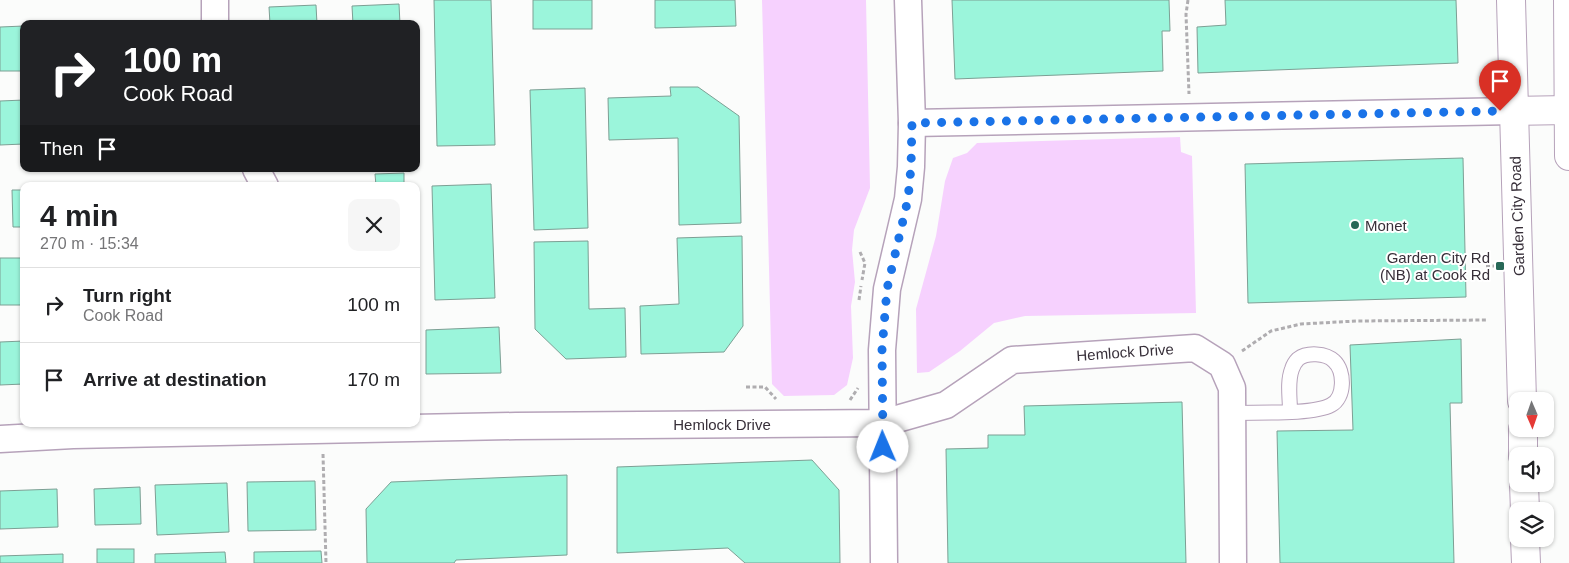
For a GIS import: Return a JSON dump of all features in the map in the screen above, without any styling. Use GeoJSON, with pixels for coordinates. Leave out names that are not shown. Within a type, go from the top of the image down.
{"type":"FeatureCollection","features":[{"type":"Feature","properties":{"kind":"main road","name":"Garden City Road"},"geometry":{"type":"LineString","coordinates":[[1510,0],[1522,392]]}},
{"type":"Feature","properties":{"kind":"main road"},"geometry":{"type":"LineString","coordinates":[[1568,0],[1569,156]]}},
{"type":"Feature","properties":{"kind":"main road"},"geometry":{"type":"LineString","coordinates":[[1514,111],[1569,110]]}},
{"type":"Feature","properties":{"kind":"main road"},"geometry":{"type":"LineString","coordinates":[[1526,547],[1526,563]]}},
{"type":"Feature","properties":{"kind":"street"},"geometry":{"type":"LineString","coordinates":[[215,0],[215,20]]}},
{"type":"Feature","properties":{"kind":"street"},"geometry":{"type":"LineString","coordinates":[[884,563],[882,350],[887,289],[908,199],[911,167],[912,123],[908,0]]}},
{"type":"Feature","properties":{"kind":"street"},"geometry":{"type":"LineString","coordinates":[[912,123],[1514,111]]}},
{"type":"Feature","properties":{"kind":"street","name":"Hemlock Drive"},"geometry":{"type":"LineString","coordinates":[[0,439],[271,428],[321,430],[516,426],[883,423],[946,405],[1012,360],[1195,348],[1222,365],[1232,388],[1233,563]]}},
{"type":"Feature","properties":{"kind":"lane"},"geometry":{"type":"LineString","coordinates":[[1232,413],[1290,411],[1316,410],[1332,405],[1337,400],[1341,391],[1342,379],[1335,361],[1318,354],[1298,359],[1291,371],[1290,411]]}},
{"type":"Feature","properties":{"kind":"path"},"geometry":{"type":"LineString","coordinates":[[1188,0],[1186,14],[1189,95]]}},
{"type":"Feature","properties":{"kind":"path"},"geometry":{"type":"LineString","coordinates":[[859,308],[865,263],[860,252]]}},
{"type":"Feature","properties":{"kind":"path"},"geometry":{"type":"LineString","coordinates":[[1242,351],[1271,331],[1301,324],[1357,321],[1487,320]]}},
{"type":"Feature","properties":{"kind":"path"},"geometry":{"type":"LineString","coordinates":[[849,401],[858,388],[860,379]]}},
{"type":"Feature","properties":{"kind":"path"},"geometry":{"type":"LineString","coordinates":[[746,387],[765,387],[780,403]]}},
{"type":"Feature","properties":{"kind":"path"},"geometry":{"type":"LineString","coordinates":[[321,430],[324,449],[326,563]]}},
{"type":"Feature","properties":{"kind":"shaded area"},"geometry":{"type":"Polygon","coordinates":[[[762,0],[866,0],[870,188],[854,230],[852,250],[855,282],[851,306],[853,358],[847,385],[834,395],[784,396],[772,384],[762,0]]]}},
{"type":"Feature","properties":{"kind":"shaded area"},"geometry":{"type":"Polygon","coordinates":[[[1180,137],[1181,152],[1192,156],[1196,313],[1025,316],[994,323],[960,351],[929,372],[917,373],[916,309],[936,236],[945,181],[953,158],[967,153],[977,143],[1180,137]]]}},
{"type":"Feature","properties":{"kind":"building"},"geometry":{"type":"Polygon","coordinates":[[[434,0],[491,0],[495,145],[437,146],[434,0]]]}},
{"type":"Feature","properties":{"kind":"building"},"geometry":{"type":"Polygon","coordinates":[[[533,0],[592,0],[592,29],[533,29],[533,0]]]}},
{"type":"Feature","properties":{"kind":"building"},"geometry":{"type":"Polygon","coordinates":[[[655,0],[735,0],[736,26],[655,28],[655,0]]]}},
{"type":"Feature","properties":{"kind":"building"},"geometry":{"type":"Polygon","coordinates":[[[952,0],[1169,0],[1170,31],[1162,31],[1163,71],[955,79],[952,0]]]}},
{"type":"Feature","properties":{"kind":"building"},"geometry":{"type":"Polygon","coordinates":[[[1225,0],[1456,0],[1458,63],[1198,73],[1197,27],[1226,25],[1225,0]]]}},
{"type":"Feature","properties":{"kind":"building"},"geometry":{"type":"Polygon","coordinates":[[[399,4],[400,20],[353,20],[352,6],[399,4]]]}},
{"type":"Feature","properties":{"kind":"building"},"geometry":{"type":"Polygon","coordinates":[[[316,5],[317,20],[270,20],[269,7],[316,5]]]}},
{"type":"Feature","properties":{"kind":"building"},"geometry":{"type":"Polygon","coordinates":[[[20,26],[20,71],[0,71],[0,27],[20,26]]]}},
{"type":"Feature","properties":{"kind":"building"},"geometry":{"type":"Polygon","coordinates":[[[670,87],[698,87],[739,116],[741,223],[679,225],[678,138],[609,140],[608,98],[671,96],[670,87]]]}},
{"type":"Feature","properties":{"kind":"building"},"geometry":{"type":"Polygon","coordinates":[[[585,88],[588,228],[534,230],[530,90],[585,88]]]}},
{"type":"Feature","properties":{"kind":"building"},"geometry":{"type":"Polygon","coordinates":[[[20,100],[20,144],[0,145],[0,101],[20,100]]]}},
{"type":"Feature","properties":{"kind":"building","name":"Monet"},"geometry":{"type":"Polygon","coordinates":[[[1463,158],[1466,297],[1248,303],[1245,164],[1463,158]]]}},
{"type":"Feature","properties":{"kind":"building"},"geometry":{"type":"Polygon","coordinates":[[[404,173],[404,182],[376,182],[375,174],[404,173]]]}},
{"type":"Feature","properties":{"kind":"building"},"geometry":{"type":"Polygon","coordinates":[[[491,184],[495,298],[435,300],[432,186],[491,184]]]}},
{"type":"Feature","properties":{"kind":"building"},"geometry":{"type":"Polygon","coordinates":[[[12,190],[20,190],[20,227],[13,227],[12,190]]]}},
{"type":"Feature","properties":{"kind":"building"},"geometry":{"type":"Polygon","coordinates":[[[742,236],[743,326],[724,352],[641,354],[640,306],[679,304],[677,238],[742,236]]]}},
{"type":"Feature","properties":{"kind":"building"},"geometry":{"type":"Polygon","coordinates":[[[588,241],[589,309],[625,308],[626,357],[566,359],[535,329],[534,242],[588,241]]]}},
{"type":"Feature","properties":{"kind":"building"},"geometry":{"type":"Polygon","coordinates":[[[0,258],[20,258],[20,305],[0,305],[0,258]]]}},
{"type":"Feature","properties":{"kind":"building"},"geometry":{"type":"Polygon","coordinates":[[[499,327],[501,373],[426,374],[426,330],[499,327]]]}},
{"type":"Feature","properties":{"kind":"building"},"geometry":{"type":"Polygon","coordinates":[[[1461,339],[1462,403],[1450,403],[1454,563],[1280,563],[1277,431],[1353,430],[1350,345],[1461,339]]]}},
{"type":"Feature","properties":{"kind":"building"},"geometry":{"type":"Polygon","coordinates":[[[20,341],[20,384],[0,385],[0,342],[20,341]]]}},
{"type":"Feature","properties":{"kind":"building"},"geometry":{"type":"Polygon","coordinates":[[[1182,402],[1186,563],[948,563],[946,449],[988,448],[988,435],[1025,435],[1024,406],[1182,402]]]}},
{"type":"Feature","properties":{"kind":"building"},"geometry":{"type":"Polygon","coordinates":[[[812,460],[839,490],[840,563],[745,563],[728,548],[617,553],[617,467],[812,460]]]}},
{"type":"Feature","properties":{"kind":"building"},"geometry":{"type":"Polygon","coordinates":[[[567,475],[567,555],[456,560],[454,563],[367,563],[366,509],[391,482],[567,475]]]}},
{"type":"Feature","properties":{"kind":"building"},"geometry":{"type":"Polygon","coordinates":[[[315,481],[316,530],[248,531],[247,482],[315,481]]]}},
{"type":"Feature","properties":{"kind":"building"},"geometry":{"type":"Polygon","coordinates":[[[227,483],[229,532],[157,535],[155,485],[227,483]]]}},
{"type":"Feature","properties":{"kind":"building"},"geometry":{"type":"Polygon","coordinates":[[[140,487],[141,524],[95,525],[94,489],[140,487]]]}},
{"type":"Feature","properties":{"kind":"building"},"geometry":{"type":"Polygon","coordinates":[[[57,489],[58,527],[0,529],[0,491],[57,489]]]}},
{"type":"Feature","properties":{"kind":"building"},"geometry":{"type":"Polygon","coordinates":[[[97,549],[134,549],[134,563],[97,563],[97,549]]]}},
{"type":"Feature","properties":{"kind":"building"},"geometry":{"type":"Polygon","coordinates":[[[321,551],[322,563],[254,563],[254,552],[321,551]]]}},
{"type":"Feature","properties":{"kind":"building"},"geometry":{"type":"Polygon","coordinates":[[[225,552],[226,563],[155,563],[155,554],[225,552]]]}},
{"type":"Feature","properties":{"kind":"building"},"geometry":{"type":"Polygon","coordinates":[[[63,554],[63,563],[0,563],[0,556],[63,554]]]}},
{"type":"Feature","properties":{"kind":"place","name":"Monet"},"geometry":{"type":"Point","coordinates":[1355,225]}},
{"type":"Feature","properties":{"kind":"place","name":"Garden City Rd (NB) at Cook Rd"},"geometry":{"type":"Point","coordinates":[1500,266]}},
{"type":"Feature","properties":{"kind":"route"},"geometry":{"type":"LineString","coordinates":[[883,447],[882,350],[887,289],[908,199],[912,123],[1500,111]]}}]}
